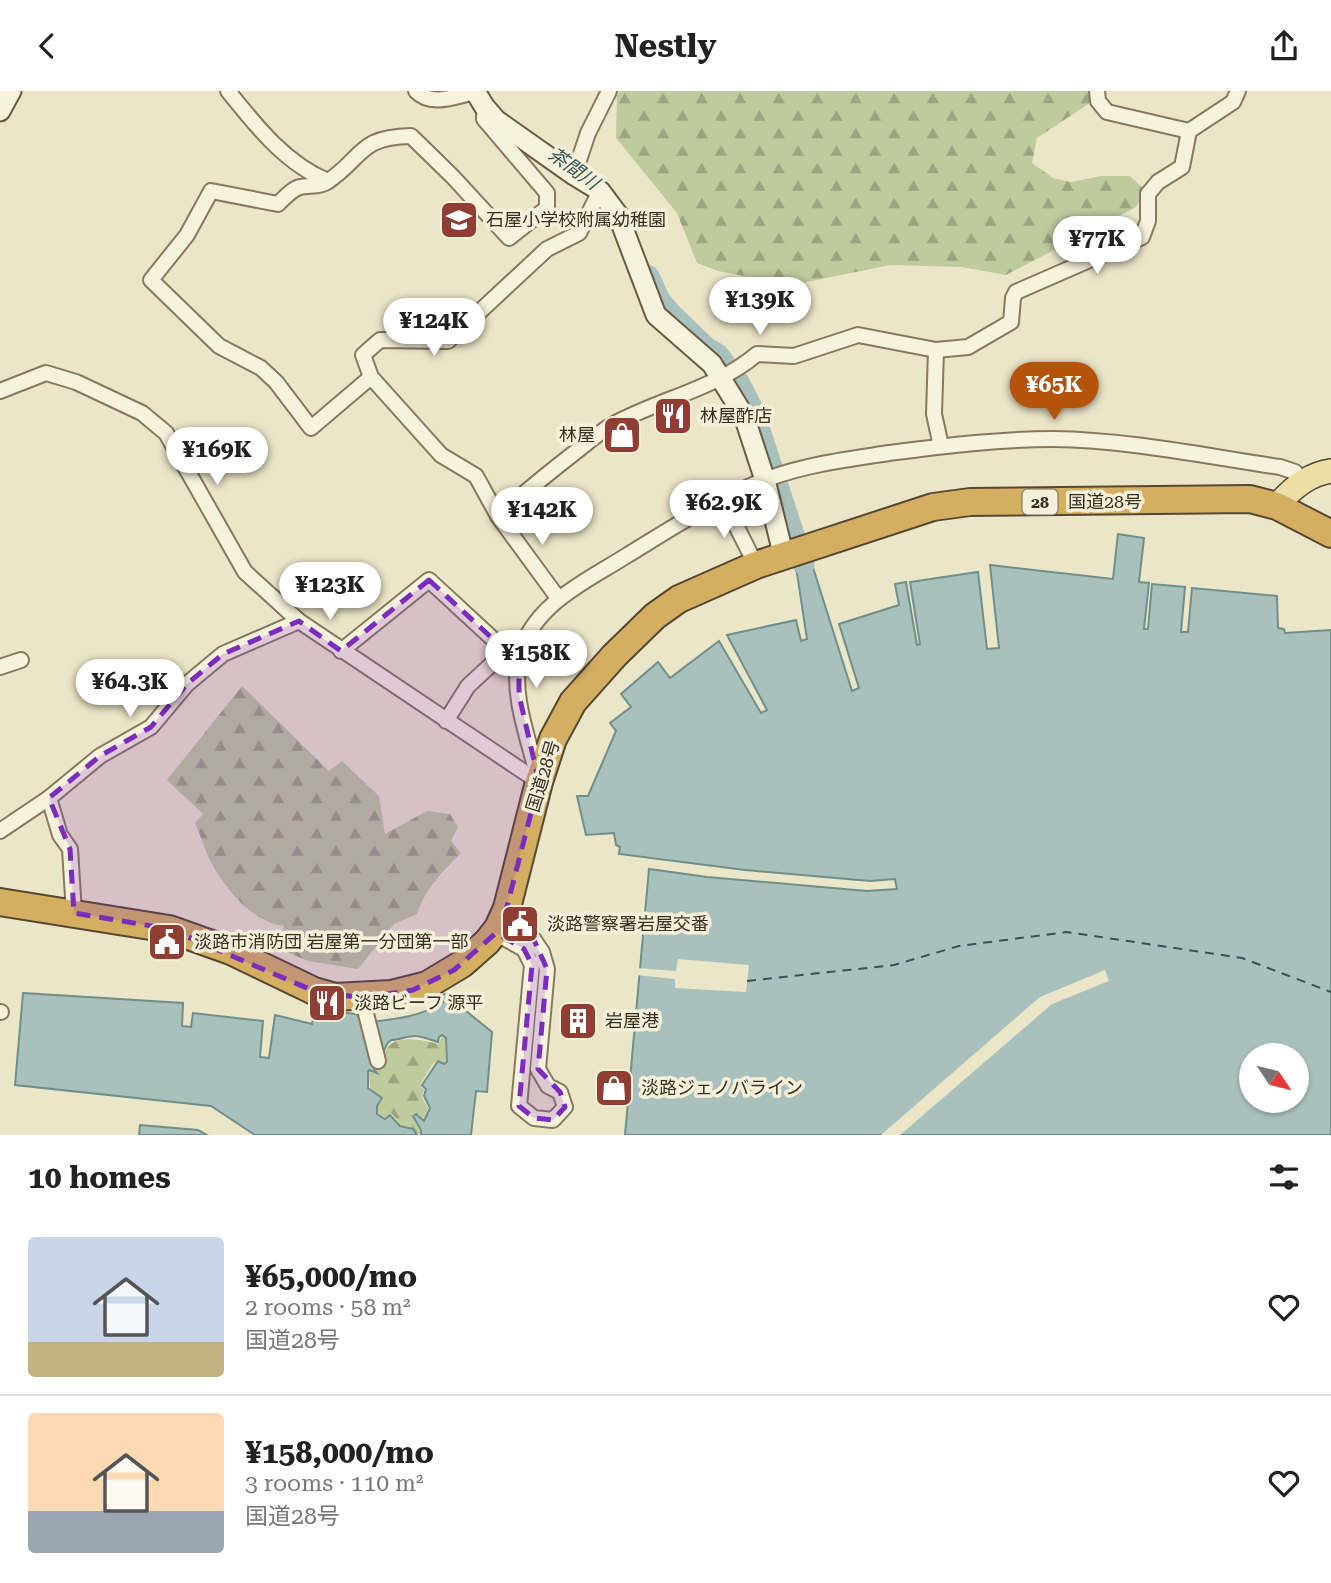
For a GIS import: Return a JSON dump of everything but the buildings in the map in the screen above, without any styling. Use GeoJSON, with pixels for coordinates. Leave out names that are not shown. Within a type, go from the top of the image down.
{"type":"FeatureCollection","features":[{"type":"Feature","properties":{"kind":"highway","name":"国道28号"},"geometry":{"type":"LineString","coordinates":[[499,925],[553,739],[573,702],[655,616],[679,600],[756,565],[933,507],[970,502],[1250,499],[1277,506],[1331,534]]}},
{"type":"Feature","properties":{"kind":"highway"},"geometry":{"type":"LineString","coordinates":[[0,902],[169,929],[231,951],[314,992],[364,1005],[433,982],[462,964],[499,925]]}},
{"type":"Feature","properties":{"kind":"main road"},"geometry":{"type":"LineString","coordinates":[[1277,506],[1304,481],[1331,471]]}},
{"type":"Feature","properties":{"kind":"street"},"geometry":{"type":"LineString","coordinates":[[0,111],[11,91]]}},
{"type":"Feature","properties":{"kind":"street"},"geometry":{"type":"LineString","coordinates":[[228,91],[263,134],[312,175],[328,181]]}},
{"type":"Feature","properties":{"kind":"street"},"geometry":{"type":"LineString","coordinates":[[415,91],[420,96],[436,101],[478,97]]}},
{"type":"Feature","properties":{"kind":"street"},"geometry":{"type":"LineString","coordinates":[[574,175],[588,133],[609,91]]}},
{"type":"Feature","properties":{"kind":"street"},"geometry":{"type":"LineString","coordinates":[[1097,91],[1098,101],[1107,112],[1189,131]]}},
{"type":"Feature","properties":{"kind":"street"},"geometry":{"type":"LineString","coordinates":[[498,516],[610,426],[649,407],[725,377],[743,367],[757,354],[794,356],[858,335],[936,350],[968,347],[1011,322],[1016,292],[1142,237],[1148,221],[1148,194],[1158,182],[1182,167],[1189,131],[1233,102],[1238,91]]}},
{"type":"Feature","properties":{"kind":"street"},"geometry":{"type":"LineString","coordinates":[[371,377],[311,428],[276,382],[261,368],[219,346],[151,280],[187,235],[211,191],[278,204],[297,188],[325,184],[376,140],[390,136],[411,136],[509,238],[547,208],[547,193],[484,119],[478,97]]}},
{"type":"Feature","properties":{"kind":"street"},"geometry":{"type":"LineString","coordinates":[[478,97],[496,120],[600,191],[618,215],[656,314],[725,377],[744,416],[795,554]]}},
{"type":"Feature","properties":{"kind":"street"},"geometry":{"type":"LineString","coordinates":[[558,598],[498,516],[476,476],[441,455],[371,377],[363,355],[380,339],[448,341],[547,249],[579,233],[600,191]]}},
{"type":"Feature","properties":{"kind":"street"},"geometry":{"type":"LineString","coordinates":[[936,350],[934,414],[941,446]]}},
{"type":"Feature","properties":{"kind":"street"},"geometry":{"type":"LineString","coordinates":[[0,391],[46,373],[76,382],[142,413],[166,433],[245,572],[299,621],[539,782]]}},
{"type":"Feature","properties":{"kind":"street"},"geometry":{"type":"LineString","coordinates":[[539,782],[516,674],[524,643],[540,616],[558,598],[678,524],[767,479],[844,459],[993,441],[1055,439],[1123,445],[1280,467],[1295,472],[1304,481]]}},
{"type":"Feature","properties":{"kind":"street"},"geometry":{"type":"LineString","coordinates":[[723,500],[756,565]]}},
{"type":"Feature","properties":{"kind":"street"},"geometry":{"type":"LineString","coordinates":[[341,651],[429,580],[519,663]]}},
{"type":"Feature","properties":{"kind":"street"},"geometry":{"type":"LineString","coordinates":[[0,831],[49,798],[100,756],[151,727],[187,684],[223,654],[299,621]]}},
{"type":"Feature","properties":{"kind":"street"},"geometry":{"type":"LineString","coordinates":[[446,720],[468,686],[506,651]]}},
{"type":"Feature","properties":{"kind":"street"},"geometry":{"type":"LineString","coordinates":[[0,667],[21,660]]}},
{"type":"Feature","properties":{"kind":"street"},"geometry":{"type":"LineString","coordinates":[[49,798],[60,835],[70,849],[74,913]]}},
{"type":"Feature","properties":{"kind":"street"},"geometry":{"type":"LineString","coordinates":[[499,925],[534,940],[542,952],[547,969],[538,1069],[548,1086],[560,1092],[565,1107],[553,1120],[534,1118],[519,1105],[532,965],[524,949],[499,925]]}},
{"type":"Feature","properties":{"kind":"street"},"geometry":{"type":"LineString","coordinates":[[364,1005],[378,1061]]}},
{"type":"Feature","properties":{"kind":"highlighted area"},"geometry":{"type":"Polygon","coordinates":[[[429,580],[519,663],[519,695],[539,782],[504,918],[534,940],[547,969],[538,1069],[560,1092],[565,1107],[553,1120],[534,1118],[519,1106],[532,965],[524,949],[496,933],[454,970],[413,990],[362,998],[314,991],[169,929],[74,913],[70,849],[49,798],[100,756],[151,727],[187,684],[223,654],[299,621],[341,651],[429,580]]]}},
{"type":"Feature","properties":{"kind":"green space"},"geometry":{"type":"Polygon","coordinates":[[[620,91],[1108,91],[1037,138],[1032,163],[1053,178],[1071,182],[1101,176],[1130,176],[1145,190],[1136,207],[1006,275],[962,267],[890,265],[792,285],[718,271],[697,263],[677,213],[616,138],[617,96],[620,91]]]}},
{"type":"Feature","properties":{"kind":"green space"},"geometry":{"type":"Polygon","coordinates":[[[242,686],[329,771],[342,761],[379,796],[385,834],[427,811],[450,814],[458,827],[451,841],[461,853],[430,888],[417,914],[394,924],[358,969],[308,961],[280,949],[284,926],[262,919],[233,894],[218,874],[195,823],[203,814],[167,780],[242,686]]]}},
{"type":"Feature","properties":{"kind":"green space"},"geometry":{"type":"Polygon","coordinates":[[[442,1037],[445,1038],[446,1062],[437,1060],[420,1085],[424,1090],[422,1097],[428,1108],[424,1119],[416,1113],[412,1115],[421,1133],[418,1135],[413,1128],[401,1125],[391,1113],[385,1117],[378,1113],[378,1106],[383,1098],[370,1088],[369,1072],[378,1074],[375,1068],[384,1065],[388,1047],[394,1042],[410,1039],[438,1044],[442,1037]]]}},
{"type":"Feature","properties":{"kind":"water"},"geometry":{"type":"Polygon","coordinates":[[[1118,534],[1144,538],[1139,582],[1149,583],[1144,629],[1148,629],[1152,584],[1185,587],[1181,632],[1188,632],[1192,588],[1277,596],[1278,628],[1284,629],[1285,633],[1331,630],[1331,1135],[625,1135],[649,869],[707,877],[867,891],[897,889],[895,879],[870,881],[745,870],[619,854],[620,847],[616,845],[614,833],[586,835],[577,796],[588,796],[616,731],[610,723],[631,707],[621,694],[658,662],[670,678],[719,641],[761,713],[767,710],[727,635],[796,620],[801,641],[807,639],[797,573],[793,563],[810,558],[852,691],[859,688],[839,624],[899,605],[895,584],[906,582],[917,645],[920,644],[910,582],[978,572],[987,649],[999,648],[990,565],[1113,579],[1118,534]]]}},
{"type":"Feature","properties":{"kind":"water"},"geometry":{"type":"Polygon","coordinates":[[[23,993],[183,1003],[182,1026],[191,1027],[193,1013],[263,1021],[260,1057],[269,1058],[275,1015],[312,1024],[315,1010],[357,1014],[361,1023],[382,1021],[424,1012],[443,1002],[440,996],[445,994],[492,1032],[487,1092],[476,1091],[471,1135],[421,1135],[413,1116],[416,1114],[424,1121],[430,1108],[424,1096],[426,1089],[422,1085],[438,1061],[444,1064],[447,1062],[446,1038],[442,1035],[438,1042],[415,1036],[391,1040],[381,1057],[376,1058],[374,1069],[377,1073],[368,1072],[368,1088],[382,1098],[377,1106],[377,1114],[385,1119],[390,1115],[400,1126],[413,1129],[417,1135],[255,1135],[211,1106],[15,1085],[23,993]]]}},
{"type":"Feature","properties":{"kind":"water"},"geometry":{"type":"Polygon","coordinates":[[[140,1125],[198,1130],[207,1135],[139,1135],[140,1125]]]}},
{"type":"Feature","properties":{"kind":"pier"},"geometry":{"type":"Polygon","coordinates":[[[678,959],[749,965],[746,992],[675,988],[675,979],[636,975],[637,968],[676,971],[678,959]]]}},
{"type":"Feature","properties":{"kind":"pier"},"geometry":{"type":"Polygon","coordinates":[[[1105,970],[1109,981],[1052,1004],[900,1135],[881,1135],[1040,997],[1105,970]]]}},
{"type":"Feature","properties":{"kind":"waterway","name":"茶間川"},"geometry":{"type":"LineString","coordinates":[[649,276],[660,300],[669,311],[706,347],[718,354],[739,382],[753,409],[804,565]]}},
{"type":"Feature","properties":{"kind":"ferry route"},"geometry":{"type":"LineString","coordinates":[[747,981],[894,965],[959,946],[1067,932],[1242,958],[1331,992]]}},
{"type":"Feature","properties":{"kind":"place","name":"石屋小学校附属幼稚園"},"geometry":{"type":"Point","coordinates":[459,220]}},
{"type":"Feature","properties":{"kind":"place","name":"林屋酢店"},"geometry":{"type":"Point","coordinates":[673,416]}},
{"type":"Feature","properties":{"kind":"place","name":"林屋"},"geometry":{"type":"Point","coordinates":[622,435]}},
{"type":"Feature","properties":{"kind":"place","name":"淡路警察署岩屋交番"},"geometry":{"type":"Point","coordinates":[520,924]}},
{"type":"Feature","properties":{"kind":"place","name":"淡路市消防団 岩屋第一分団第一部"},"geometry":{"type":"Point","coordinates":[167,942]}},
{"type":"Feature","properties":{"kind":"place","name":"淡路ビーフ 源平"},"geometry":{"type":"Point","coordinates":[327,1003]}},
{"type":"Feature","properties":{"kind":"place","name":"岩屋港"},"geometry":{"type":"Point","coordinates":[578,1021]}},
{"type":"Feature","properties":{"kind":"place","name":"淡路ジェノバライン"},"geometry":{"type":"Point","coordinates":[614,1088]}}]}
